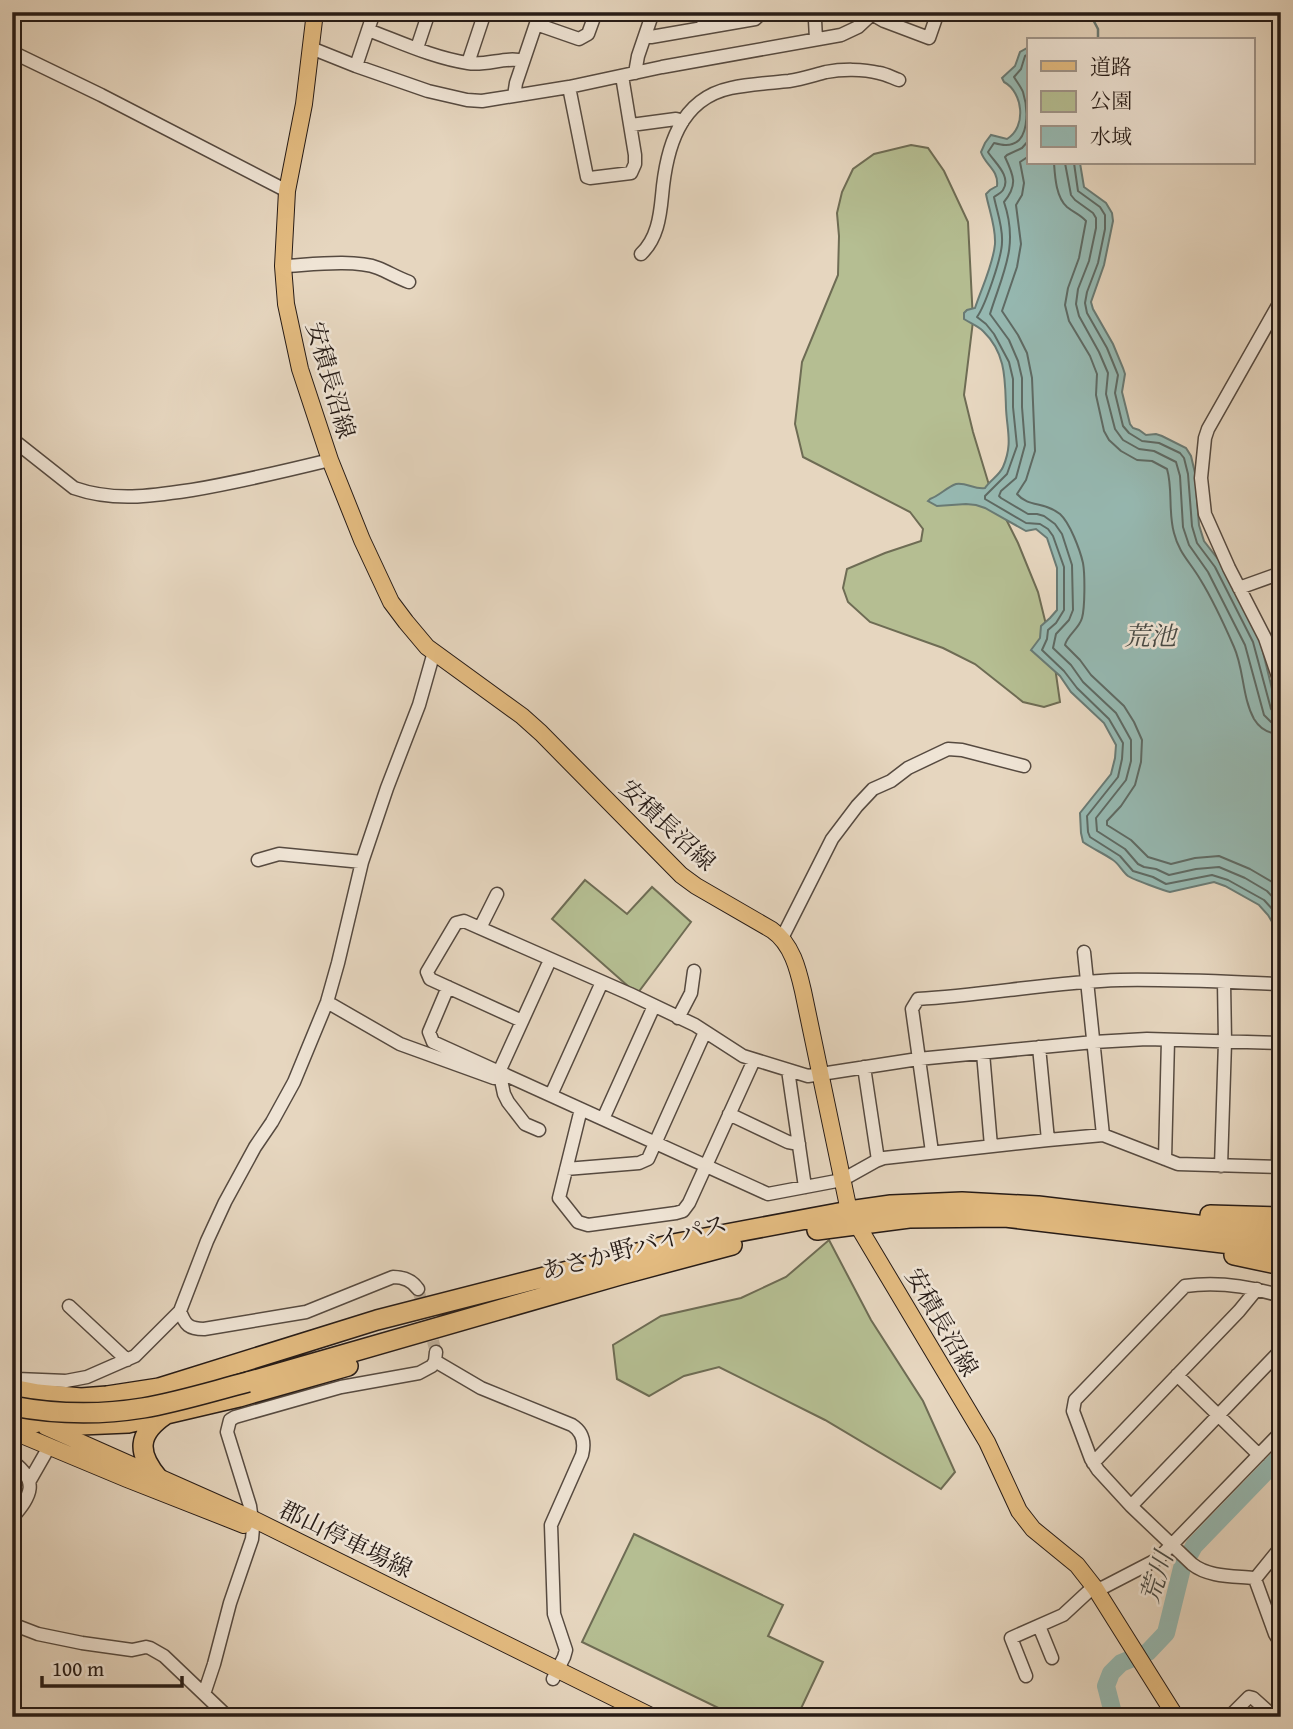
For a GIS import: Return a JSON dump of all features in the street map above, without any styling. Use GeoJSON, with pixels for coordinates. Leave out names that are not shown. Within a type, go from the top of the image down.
{"type":"FeatureCollection","features":[{"type":"Feature","properties":{"kind":"highway","name":"あさか野バイパス"},"geometry":{"type":"LineString","coordinates":[[15,1405],[88,1413],[141,1408],[248,1382],[546,1296],[891,1205],[962,1202],[1028,1205],[1281,1235]]}},
{"type":"Feature","properties":{"kind":"highway"},"geometry":{"type":"LineString","coordinates":[[1098,1212],[1123,1210],[1281,1217]]}},
{"type":"Feature","properties":{"kind":"highway","name":"あさか野バイパス"},"geometry":{"type":"LineString","coordinates":[[15,1405],[159,1388],[377,1320],[673,1244],[853,1217],[1005,1217],[1281,1250]]}},
{"type":"Feature","properties":{"kind":"highway"},"geometry":{"type":"LineString","coordinates":[[1080,1226],[1122,1238],[1281,1265]]}},
{"type":"Feature","properties":{"kind":"highway"},"geometry":{"type":"LineString","coordinates":[[15,1405],[33,1422],[81,1425],[128,1423],[239,1397],[404,1350],[524,1310],[546,1296]]}},
{"type":"Feature","properties":{"kind":"highway"},"geometry":{"type":"LineString","coordinates":[[158,1478],[148,1466],[142,1446],[149,1428],[166,1415]]}},
{"type":"Feature","properties":{"kind":"main road","name":"安積長沼線"},"geometry":{"type":"LineString","coordinates":[[315,12],[304,104],[287,191],[283,266],[286,304],[300,369],[330,460],[362,540],[391,602],[416,635],[434,652],[532,724],[681,875],[766,925],[782,938],[799,973],[842,1180],[853,1217],[986,1442],[1018,1511],[1033,1529],[1077,1565],[1095,1588],[1176,1717]]}},
{"type":"Feature","properties":{"kind":"main road","name":"郡山停車場線"},"geometry":{"type":"LineString","coordinates":[[15,1405],[49,1447],[127,1479],[252,1523]]}},
{"type":"Feature","properties":{"kind":"main road","name":"郡山停車場線"},"geometry":{"type":"LineString","coordinates":[[33,1422],[158,1478],[215,1500],[252,1523],[556,1674],[653,1717]]}},
{"type":"Feature","properties":{"kind":"main road","name":"郡山停車場線"},"geometry":{"type":"LineString","coordinates":[[556,1674],[629,1717]]}},
{"type":"Feature","properties":{"kind":"street"},"geometry":{"type":"LineString","coordinates":[[356,66],[374,12]]}},
{"type":"Feature","properties":{"kind":"street"},"geometry":{"type":"LineString","coordinates":[[417,48],[429,12]]}},
{"type":"Feature","properties":{"kind":"street"},"geometry":{"type":"LineString","coordinates":[[468,63],[485,12]]}},
{"type":"Feature","properties":{"kind":"street"},"geometry":{"type":"LineString","coordinates":[[514,96],[538,18],[579,39],[588,34],[596,12]]}},
{"type":"Feature","properties":{"kind":"street"},"geometry":{"type":"LineString","coordinates":[[569,87],[587,177],[631,173],[635,164],[628,74],[635,65],[653,12]]}},
{"type":"Feature","properties":{"kind":"street"},"geometry":{"type":"LineString","coordinates":[[702,28],[707,12]]}},
{"type":"Feature","properties":{"kind":"street"},"geometry":{"type":"LineString","coordinates":[[645,36],[755,19],[763,12]]}},
{"type":"Feature","properties":{"kind":"street"},"geometry":{"type":"LineString","coordinates":[[816,38],[815,20],[818,12]]}},
{"type":"Feature","properties":{"kind":"street"},"geometry":{"type":"LineString","coordinates":[[311,48],[436,93],[482,101],[841,35],[858,27],[873,13],[884,21],[929,38],[938,12]]}},
{"type":"Feature","properties":{"kind":"street"},"geometry":{"type":"LineString","coordinates":[[368,30],[441,57],[468,63],[481,64],[512,59],[523,61]]}},
{"type":"Feature","properties":{"kind":"street"},"geometry":{"type":"LineString","coordinates":[[12,52],[101,94],[287,191]]}},
{"type":"Feature","properties":{"kind":"street"},"geometry":{"type":"LineString","coordinates":[[641,254],[656,231],[666,160],[672,142],[691,109],[699,103],[731,88],[795,80],[829,72],[879,73],[899,80]]}},
{"type":"Feature","properties":{"kind":"street"},"geometry":{"type":"LineString","coordinates":[[631,125],[676,119],[683,121]]}},
{"type":"Feature","properties":{"kind":"street"},"geometry":{"type":"LineString","coordinates":[[283,266],[347,263],[377,268],[409,282]]}},
{"type":"Feature","properties":{"kind":"street"},"geometry":{"type":"LineString","coordinates":[[1281,300],[1208,429],[1201,478],[1205,514],[1265,638],[1281,685]]}},
{"type":"Feature","properties":{"kind":"street"},"geometry":{"type":"LineString","coordinates":[[12,439],[74,488],[111,497],[128,498],[212,486],[330,460]]}},
{"type":"Feature","properties":{"kind":"street"},"geometry":{"type":"LineString","coordinates":[[1239,588],[1281,573]]}},
{"type":"Feature","properties":{"kind":"street"},"geometry":{"type":"LineString","coordinates":[[15,1405],[135,1356],[180,1311],[225,1202],[294,1082],[327,1002],[362,862],[419,705],[434,652]]}},
{"type":"Feature","properties":{"kind":"street"},"geometry":{"type":"LineString","coordinates":[[782,938],[832,839],[873,789],[948,749],[974,752],[1024,766]]}},
{"type":"Feature","properties":{"kind":"street"},"geometry":{"type":"LineString","coordinates":[[258,860],[279,854],[362,862]]}},
{"type":"Feature","properties":{"kind":"street"},"geometry":{"type":"LineString","coordinates":[[480,928],[497,894]]}},
{"type":"Feature","properties":{"kind":"street"},"geometry":{"type":"LineString","coordinates":[[327,1002],[400,1044],[502,1076],[551,1095],[768,1194],[842,1180],[878,1160],[1103,1135],[1183,1165],[1279,1167],[1280,1042],[1147,1039],[1094,1042],[918,1059],[808,1076],[743,1056],[705,1032],[654,1006],[464,921],[456,923],[427,972],[430,979],[522,1021]]}},
{"type":"Feature","properties":{"kind":"street"},"geometry":{"type":"LineString","coordinates":[[1084,952],[1103,1135]]}},
{"type":"Feature","properties":{"kind":"street"},"geometry":{"type":"LineString","coordinates":[[539,1130],[525,1124],[508,1102],[502,1076],[522,1021],[550,960]]}},
{"type":"Feature","properties":{"kind":"street"},"geometry":{"type":"LineString","coordinates":[[681,1019],[691,993],[694,971]]}},
{"type":"Feature","properties":{"kind":"street"},"geometry":{"type":"LineString","coordinates":[[932,1152],[912,1009],[918,999],[1043,985],[1119,980],[1281,984]]}},
{"type":"Feature","properties":{"kind":"street"},"geometry":{"type":"LineString","coordinates":[[551,1095],[602,982]]}},
{"type":"Feature","properties":{"kind":"street"},"geometry":{"type":"LineString","coordinates":[[1221,1166],[1224,982]]}},
{"type":"Feature","properties":{"kind":"street"},"geometry":{"type":"LineString","coordinates":[[448,987],[429,1032],[433,1042],[502,1076]]}},
{"type":"Feature","properties":{"kind":"street"},"geometry":{"type":"LineString","coordinates":[[681,1019],[701,988]]}},
{"type":"Feature","properties":{"kind":"street"},"geometry":{"type":"LineString","coordinates":[[603,1119],[654,1006]]}},
{"type":"Feature","properties":{"kind":"street"},"geometry":{"type":"LineString","coordinates":[[566,1169],[642,1162],[649,1156],[705,1032]]}},
{"type":"Feature","properties":{"kind":"street"},"geometry":{"type":"LineString","coordinates":[[1165,1159],[1168,1040]]}},
{"type":"Feature","properties":{"kind":"street"},"geometry":{"type":"LineString","coordinates":[[1039,1047],[1048,1140]]}},
{"type":"Feature","properties":{"kind":"street"},"geometry":{"type":"LineString","coordinates":[[982,1053],[990,1146]]}},
{"type":"Feature","properties":{"kind":"street"},"geometry":{"type":"LineString","coordinates":[[581,1109],[559,1198],[578,1222],[588,1225],[676,1213],[683,1211],[689,1203],[754,1060]]}},
{"type":"Feature","properties":{"kind":"street"},"geometry":{"type":"LineString","coordinates":[[864,1067],[878,1160]]}},
{"type":"Feature","properties":{"kind":"street"},"geometry":{"type":"LineString","coordinates":[[788,1070],[804,1187]]}},
{"type":"Feature","properties":{"kind":"street"},"geometry":{"type":"LineString","coordinates":[[729,1114],[788,1142],[799,1144]]}},
{"type":"Feature","properties":{"kind":"street"},"geometry":{"type":"LineString","coordinates":[[180,1311],[184,1323],[204,1329],[306,1312],[393,1277],[412,1282],[418,1289]]}},
{"type":"Feature","properties":{"kind":"street"},"geometry":{"type":"LineString","coordinates":[[1280,1641],[1255,1580],[1203,1571],[1192,1564],[1131,1506],[1098,1470],[1073,1410],[1074,1402],[1082,1393],[1185,1286],[1215,1284],[1257,1289],[1281,1296]]}},
{"type":"Feature","properties":{"kind":"street"},"geometry":{"type":"LineString","coordinates":[[1093,1463],[1257,1289]]}},
{"type":"Feature","properties":{"kind":"street"},"geometry":{"type":"LineString","coordinates":[[69,1306],[127,1360]]}},
{"type":"Feature","properties":{"kind":"street"},"geometry":{"type":"LineString","coordinates":[[1131,1506],[1281,1350]]}},
{"type":"Feature","properties":{"kind":"street"},"geometry":{"type":"LineString","coordinates":[[204,1694],[251,1539],[249,1503],[227,1432],[229,1423],[233,1418],[341,1387],[416,1374],[430,1368],[435,1356],[481,1388],[572,1425],[582,1436],[582,1455],[551,1525],[554,1614],[566,1650],[556,1674]]}},
{"type":"Feature","properties":{"kind":"street"},"geometry":{"type":"LineString","coordinates":[[1177,1375],[1259,1455]]}},
{"type":"Feature","properties":{"kind":"street"},"geometry":{"type":"LineString","coordinates":[[1026,1676],[1011,1638],[1066,1613],[1087,1592],[1104,1587],[1153,1563],[1281,1432]]}},
{"type":"Feature","properties":{"kind":"street"},"geometry":{"type":"LineString","coordinates":[[29,1482],[49,1447]]}},
{"type":"Feature","properties":{"kind":"street"},"geometry":{"type":"LineString","coordinates":[[12,1461],[25,1472],[29,1482],[26,1501],[12,1518]]}},
{"type":"Feature","properties":{"kind":"street"},"geometry":{"type":"LineString","coordinates":[[1255,1580],[1281,1547]]}},
{"type":"Feature","properties":{"kind":"street"},"geometry":{"type":"LineString","coordinates":[[12,1624],[38,1634],[69,1640],[132,1650],[150,1648],[164,1656],[228,1717]]}},
{"type":"Feature","properties":{"kind":"street"},"geometry":{"type":"LineString","coordinates":[[1039,1626],[1052,1658]]}},
{"type":"Feature","properties":{"kind":"street"},"geometry":{"type":"LineString","coordinates":[[1229,1717],[1249,1697],[1274,1717]]}},
{"type":"Feature","properties":{"kind":"green space"},"geometry":{"type":"Polygon","coordinates":[[[911,145],[928,148],[944,171],[968,222],[973,321],[964,395],[989,485],[1018,543],[1038,592],[1053,653],[1060,702],[1044,707],[1023,702],[975,664],[943,648],[870,622],[848,602],[843,588],[847,569],[921,541],[923,529],[910,512],[803,457],[795,424],[802,362],[838,275],[837,213],[842,192],[853,169],[874,154],[911,145]]]}},
{"type":"Feature","properties":{"kind":"green space"},"geometry":{"type":"Polygon","coordinates":[[[585,880],[627,914],[652,887],[691,922],[637,994],[552,919],[585,880]]]}},
{"type":"Feature","properties":{"kind":"green space"},"geometry":{"type":"Polygon","coordinates":[[[829,1240],[871,1320],[923,1401],[955,1472],[941,1489],[825,1420],[719,1367],[684,1376],[649,1396],[617,1379],[613,1345],[661,1316],[741,1298],[786,1277],[829,1240]]]}},
{"type":"Feature","properties":{"kind":"green space"},"geometry":{"type":"Polygon","coordinates":[[[634,1534],[783,1605],[768,1636],[823,1662],[797,1717],[737,1717],[582,1642],[634,1534]]]}},
{"type":"Feature","properties":{"kind":"water","name":"荒池"},"geometry":{"type":"Polygon","coordinates":[[[1027,48],[1027,164],[1080,164],[1084,187],[1106,203],[1112,213],[1113,221],[1104,265],[1091,302],[1125,374],[1122,392],[1130,424],[1146,435],[1156,434],[1186,448],[1191,456],[1199,525],[1204,541],[1221,563],[1260,640],[1281,716],[1281,937],[1259,905],[1225,886],[1214,882],[1170,892],[1128,876],[1117,863],[1083,842],[1080,813],[1111,774],[1116,745],[1104,723],[1071,692],[1060,676],[1031,650],[1040,638],[1041,626],[1057,610],[1057,568],[1047,538],[1036,529],[1026,531],[976,505],[937,506],[928,501],[956,484],[985,488],[1001,470],[1008,451],[1005,387],[1000,357],[991,339],[964,319],[964,313],[975,308],[990,268],[995,244],[986,194],[997,186],[997,180],[981,152],[991,135],[1007,139],[1018,126],[1019,101],[1002,78],[1015,66],[1020,52],[1027,48]]]}},
{"type":"Feature","properties":{"kind":"waterway"},"geometry":{"type":"LineString","coordinates":[[1089,12],[1098,29],[1098,38]]}},
{"type":"Feature","properties":{"kind":"waterway","name":"荒川"},"geometry":{"type":"LineString","coordinates":[[1114,1717],[1106,1686],[1111,1673],[1121,1663],[1148,1652],[1166,1633],[1182,1568],[1194,1546],[1281,1456]]}},
{"type":"Feature","properties":{"kind":"tunnel"},"geometry":{"type":"LineString","coordinates":[[418,1289],[436,1352]]}}]}
